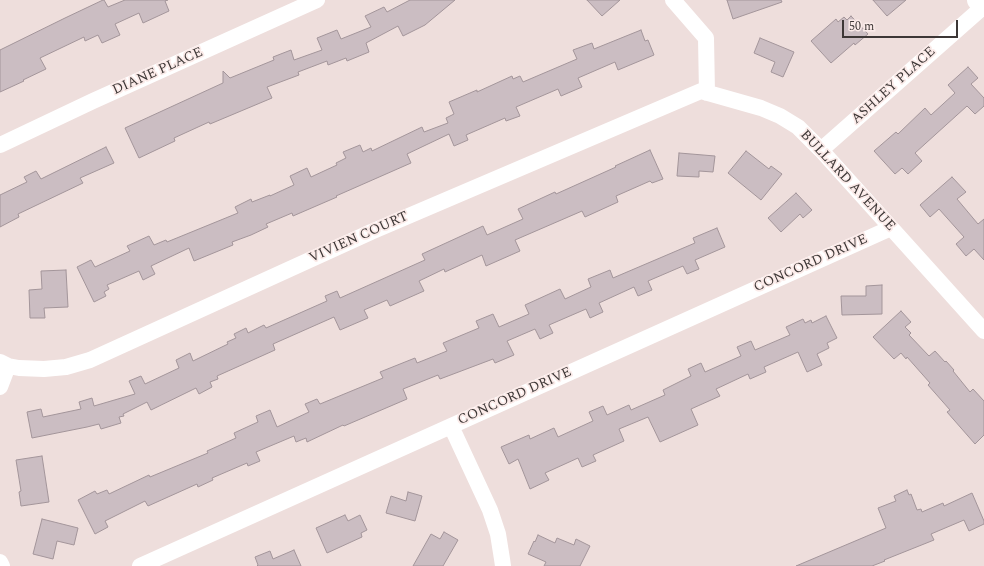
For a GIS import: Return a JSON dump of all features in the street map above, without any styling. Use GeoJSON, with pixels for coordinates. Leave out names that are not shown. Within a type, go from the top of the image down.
{"type":"FeatureCollection","features":[{"type":"Feature","properties":{"kind":"main road"},"geometry":{"type":"LineString","coordinates":[[978,0],[984,6]]}},
{"type":"Feature","properties":{"kind":"street","name":"DIANE PLACE"},"geometry":{"type":"LineString","coordinates":[[0,145],[93,101],[317,0]]}},
{"type":"Feature","properties":{"kind":"street"},"geometry":{"type":"LineString","coordinates":[[673,0],[706,38],[707,93]]}},
{"type":"Feature","properties":{"kind":"street","name":"ASHLEY PLACE"},"geometry":{"type":"LineString","coordinates":[[821,150],[984,6]]}},
{"type":"Feature","properties":{"kind":"street","name":"VIVIEN COURT"},"geometry":{"type":"LineString","coordinates":[[4,364],[19,368],[44,369],[66,367],[90,360],[371,232],[701,91],[707,93]]}},
{"type":"Feature","properties":{"kind":"street","name":"BULLARD AVENUE"},"geometry":{"type":"LineString","coordinates":[[707,93],[761,108],[780,116],[798,127],[821,150],[984,332]]}},
{"type":"Feature","properties":{"kind":"street","name":"CONCORD DRIVE"},"geometry":{"type":"LineString","coordinates":[[140,566],[891,228]]}},
{"type":"Feature","properties":{"kind":"street"},"geometry":{"type":"LineString","coordinates":[[0,387],[4,364]]}},
{"type":"Feature","properties":{"kind":"street"},"geometry":{"type":"LineString","coordinates":[[451,426],[490,510],[498,534],[503,566]]}},
{"type":"Feature","properties":{"kind":"street"},"geometry":{"type":"LineString","coordinates":[[0,562],[2,566]]}},
{"type":"Feature","properties":{"kind":"building"},"geometry":{"type":"Polygon","coordinates":[[[103,0],[108,7],[125,0],[168,0],[165,1],[169,11],[143,23],[139,13],[115,24],[120,35],[102,43],[98,35],[85,41],[84,37],[40,58],[46,69],[0,92],[0,50],[103,0]]]}},
{"type":"Feature","properties":{"kind":"building"},"geometry":{"type":"Polygon","coordinates":[[[410,0],[455,0],[425,25],[403,36],[398,26],[366,43],[369,52],[347,61],[346,58],[328,65],[327,61],[298,72],[299,75],[267,87],[272,98],[210,124],[209,122],[174,138],[175,141],[139,158],[125,128],[223,83],[223,71],[230,78],[274,60],[273,57],[291,50],[294,60],[322,50],[317,38],[337,30],[341,39],[371,27],[365,16],[384,7],[387,12],[410,0]]]}},
{"type":"Feature","properties":{"kind":"building"},"geometry":{"type":"Polygon","coordinates":[[[587,0],[620,0],[602,16],[587,0]]]}},
{"type":"Feature","properties":{"kind":"building"},"geometry":{"type":"Polygon","coordinates":[[[727,0],[781,0],[782,2],[733,19],[727,0]]]}},
{"type":"Feature","properties":{"kind":"building"},"geometry":{"type":"Polygon","coordinates":[[[873,0],[906,0],[887,16],[873,0]]]}},
{"type":"Feature","properties":{"kind":"building"},"geometry":{"type":"Polygon","coordinates":[[[851,16],[868,34],[855,45],[854,43],[831,63],[811,41],[836,19],[838,22],[844,17],[847,20],[851,16]]]}},
{"type":"Feature","properties":{"kind":"building"},"geometry":{"type":"Polygon","coordinates":[[[641,30],[645,41],[648,40],[654,55],[618,70],[615,62],[578,78],[582,87],[561,96],[558,89],[516,107],[520,116],[506,121],[505,118],[466,135],[468,140],[454,146],[449,134],[407,154],[411,163],[293,216],[292,213],[266,224],[268,227],[232,242],[233,245],[194,261],[189,248],[151,266],[155,274],[143,280],[139,271],[107,285],[109,289],[104,292],[106,296],[94,302],[77,267],[91,260],[95,267],[130,251],[127,246],[149,236],[154,245],[166,240],[167,242],[238,213],[235,207],[251,199],[252,202],[294,185],[290,176],[307,168],[311,177],[337,165],[336,163],[346,158],[343,152],[360,145],[363,152],[371,148],[372,151],[422,127],[424,132],[448,123],[446,118],[454,114],[449,102],[477,90],[477,92],[512,76],[513,79],[520,76],[523,82],[577,59],[573,50],[592,43],[594,49],[641,30]]]}},
{"type":"Feature","properties":{"kind":"building"},"geometry":{"type":"Polygon","coordinates":[[[760,38],[794,52],[783,77],[771,72],[775,62],[754,53],[760,38]]]}},
{"type":"Feature","properties":{"kind":"building"},"geometry":{"type":"Polygon","coordinates":[[[968,67],[978,78],[971,84],[984,98],[984,106],[975,114],[967,106],[915,153],[922,161],[908,174],[902,168],[895,174],[874,151],[896,132],[898,134],[925,108],[931,115],[955,93],[948,85],[968,67]]]}},
{"type":"Feature","properties":{"kind":"building"},"geometry":{"type":"Polygon","coordinates":[[[106,147],[114,163],[80,178],[83,183],[18,214],[19,217],[0,227],[0,195],[27,182],[24,177],[36,171],[41,179],[106,147]]]}},
{"type":"Feature","properties":{"kind":"building"},"geometry":{"type":"Polygon","coordinates":[[[650,150],[663,179],[652,183],[650,181],[616,196],[618,202],[585,217],[582,211],[515,240],[520,251],[486,266],[482,255],[445,272],[444,269],[419,281],[424,291],[390,306],[387,300],[364,310],[368,318],[340,330],[334,317],[273,344],[275,350],[217,376],[218,379],[210,382],[212,387],[199,394],[196,388],[151,410],[147,402],[123,414],[124,416],[119,417],[121,423],[101,429],[99,424],[32,438],[27,412],[41,409],[43,417],[81,409],[79,402],[92,398],[94,406],[135,394],[129,381],[141,376],[145,384],[179,368],[176,360],[190,353],[193,361],[228,344],[227,342],[236,338],[234,334],[246,328],[248,333],[264,325],[266,328],[327,301],[325,296],[337,291],[340,298],[425,260],[422,254],[483,226],[487,235],[523,219],[518,209],[555,192],[556,194],[650,150]]]}},
{"type":"Feature","properties":{"kind":"building"},"geometry":{"type":"Polygon","coordinates":[[[746,151],[769,169],[771,166],[782,174],[761,200],[728,173],[746,151]]]}},
{"type":"Feature","properties":{"kind":"building"},"geometry":{"type":"Polygon","coordinates":[[[679,153],[715,156],[713,172],[699,171],[699,177],[677,176],[679,153]]]}},
{"type":"Feature","properties":{"kind":"building"},"geometry":{"type":"Polygon","coordinates":[[[952,177],[966,192],[957,199],[978,224],[984,219],[984,260],[974,249],[966,256],[956,244],[964,237],[939,209],[930,217],[920,205],[952,177]]]}},
{"type":"Feature","properties":{"kind":"building"},"geometry":{"type":"Polygon","coordinates":[[[796,193],[812,210],[803,218],[800,214],[781,232],[768,218],[796,193]]]}},
{"type":"Feature","properties":{"kind":"building"},"geometry":{"type":"Polygon","coordinates":[[[717,228],[725,247],[695,260],[699,269],[687,274],[683,266],[648,281],[652,290],[638,296],[634,287],[599,303],[603,312],[590,318],[586,309],[549,325],[553,333],[540,339],[535,329],[507,341],[514,355],[495,363],[493,359],[440,379],[438,375],[403,389],[407,399],[344,426],[343,425],[307,442],[306,438],[296,442],[294,436],[256,452],[260,461],[248,466],[247,463],[212,478],[213,480],[198,487],[197,484],[148,506],[145,501],[105,521],[108,527],[95,534],[78,500],[95,491],[97,494],[107,490],[109,494],[149,475],[150,477],[208,453],[207,451],[236,438],[234,433],[258,422],[256,416],[270,410],[277,427],[309,412],[305,404],[317,399],[320,404],[383,378],[380,372],[415,358],[417,363],[447,351],[443,343],[479,328],[476,321],[493,314],[499,327],[529,314],[525,305],[560,289],[565,299],[591,287],[588,279],[610,270],[613,278],[695,243],[693,238],[717,228]]]}},
{"type":"Feature","properties":{"kind":"building"},"geometry":{"type":"Polygon","coordinates":[[[66,270],[68,307],[44,308],[45,318],[30,318],[29,290],[42,289],[41,271],[66,270]]]}},
{"type":"Feature","properties":{"kind":"building"},"geometry":{"type":"Polygon","coordinates":[[[882,285],[882,314],[842,315],[841,296],[866,296],[866,286],[882,285]]]}},
{"type":"Feature","properties":{"kind":"building"},"geometry":{"type":"Polygon","coordinates":[[[901,311],[911,322],[905,327],[911,333],[909,335],[929,356],[935,351],[954,370],[953,371],[970,392],[973,389],[984,401],[984,435],[975,444],[947,412],[950,410],[928,385],[930,383],[907,357],[906,359],[901,353],[894,359],[873,337],[901,311]]]}},
{"type":"Feature","properties":{"kind":"building"},"geometry":{"type":"Polygon","coordinates":[[[826,316],[837,338],[827,343],[829,348],[817,354],[822,365],[807,372],[798,352],[764,367],[766,372],[750,379],[748,374],[716,389],[720,396],[691,409],[698,425],[660,442],[648,417],[619,429],[624,441],[593,455],[596,461],[582,467],[578,458],[545,473],[549,480],[530,489],[518,459],[509,464],[501,447],[529,435],[530,439],[554,428],[558,437],[593,421],[589,412],[603,406],[607,415],[629,405],[631,410],[665,395],[663,390],[691,376],[688,369],[701,363],[705,372],[741,356],[737,347],[751,341],[755,350],[790,335],[786,327],[803,319],[805,323],[811,320],[812,323],[826,316]]]}},
{"type":"Feature","properties":{"kind":"building"},"geometry":{"type":"Polygon","coordinates":[[[42,456],[49,502],[21,506],[19,492],[21,491],[16,460],[42,456]]]}},
{"type":"Feature","properties":{"kind":"building"},"geometry":{"type":"Polygon","coordinates":[[[907,490],[909,495],[911,494],[917,510],[921,509],[922,512],[943,503],[944,506],[972,493],[984,524],[969,531],[964,520],[931,534],[934,540],[872,566],[796,566],[886,528],[878,508],[896,501],[894,496],[907,490]]]}},
{"type":"Feature","properties":{"kind":"building"},"geometry":{"type":"Polygon","coordinates":[[[408,492],[422,496],[415,521],[386,513],[391,496],[406,501],[408,492]]]}},
{"type":"Feature","properties":{"kind":"building"},"geometry":{"type":"Polygon","coordinates":[[[345,515],[348,521],[360,515],[367,530],[361,533],[362,537],[327,553],[316,528],[345,515]]]}},
{"type":"Feature","properties":{"kind":"building"},"geometry":{"type":"Polygon","coordinates":[[[42,519],[78,528],[74,545],[57,541],[53,559],[33,554],[42,519]]]}},
{"type":"Feature","properties":{"kind":"building"},"geometry":{"type":"Polygon","coordinates":[[[444,532],[458,540],[443,566],[413,566],[431,534],[440,539],[444,532]]]}},
{"type":"Feature","properties":{"kind":"building"},"geometry":{"type":"Polygon","coordinates":[[[538,535],[555,543],[557,538],[574,545],[576,539],[590,546],[580,566],[544,566],[546,562],[528,554],[538,535]]]}},
{"type":"Feature","properties":{"kind":"building"},"geometry":{"type":"Polygon","coordinates":[[[294,550],[301,566],[257,566],[255,557],[270,551],[273,559],[294,550]]]}}]}
